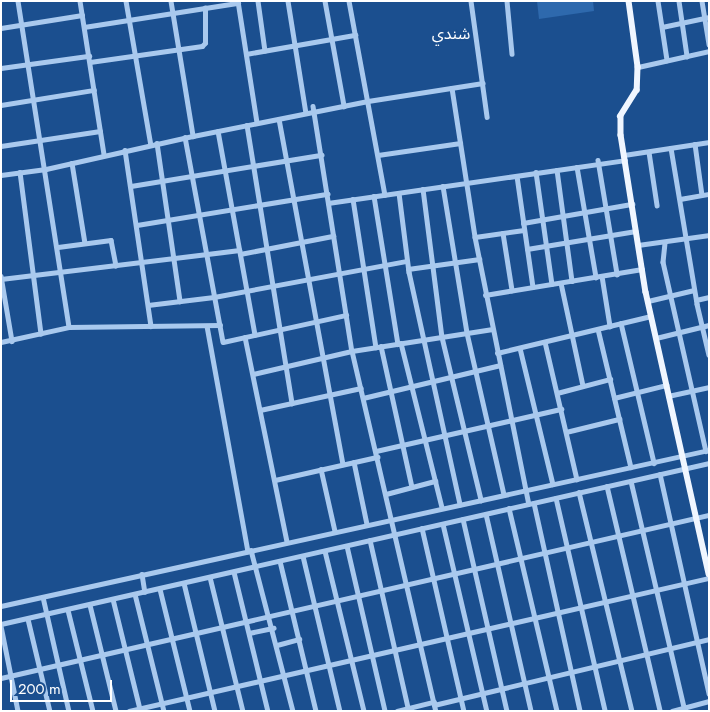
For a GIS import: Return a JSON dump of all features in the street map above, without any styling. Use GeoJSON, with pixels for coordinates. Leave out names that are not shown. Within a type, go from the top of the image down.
{"type":"FeatureCollection","features":[{"type":"Feature","properties":{"kind":"main road"},"geometry":{"type":"LineString","coordinates":[[629,1],[638,67],[637,90],[621,116],[625,158],[648,302],[709,576]]}},
{"type":"Feature","properties":{"kind":"street"},"geometry":{"type":"LineString","coordinates":[[18,1],[46,169],[69,327]]}},
{"type":"Feature","properties":{"kind":"street"},"geometry":{"type":"LineString","coordinates":[[80,1],[104,155]]}},
{"type":"Feature","properties":{"kind":"street"},"geometry":{"type":"LineString","coordinates":[[126,1],[151,145]]}},
{"type":"Feature","properties":{"kind":"street"},"geometry":{"type":"LineString","coordinates":[[171,1],[193,136]]}},
{"type":"Feature","properties":{"kind":"street"},"geometry":{"type":"LineString","coordinates":[[258,1],[265,51]]}},
{"type":"Feature","properties":{"kind":"street"},"geometry":{"type":"LineString","coordinates":[[288,1],[306,113]]}},
{"type":"Feature","properties":{"kind":"street"},"geometry":{"type":"LineString","coordinates":[[325,1],[344,106]]}},
{"type":"Feature","properties":{"kind":"street"},"geometry":{"type":"LineString","coordinates":[[349,1],[385,195]]}},
{"type":"Feature","properties":{"kind":"street"},"geometry":{"type":"LineString","coordinates":[[471,1],[487,117]]}},
{"type":"Feature","properties":{"kind":"street"},"geometry":{"type":"LineString","coordinates":[[507,1],[512,54]]}},
{"type":"Feature","properties":{"kind":"street"},"geometry":{"type":"LineString","coordinates":[[658,1],[667,60]]}},
{"type":"Feature","properties":{"kind":"street"},"geometry":{"type":"LineString","coordinates":[[679,1],[687,56]]}},
{"type":"Feature","properties":{"kind":"street"},"geometry":{"type":"LineString","coordinates":[[702,1],[707,17],[709,44]]}},
{"type":"Feature","properties":{"kind":"street"},"geometry":{"type":"LineString","coordinates":[[84,27],[238,2],[257,123]]}},
{"type":"Feature","properties":{"kind":"street"},"geometry":{"type":"LineString","coordinates":[[90,62],[204,45],[205,8]]}},
{"type":"Feature","properties":{"kind":"street"},"geometry":{"type":"LineString","coordinates":[[1,28],[82,15]]}},
{"type":"Feature","properties":{"kind":"street"},"geometry":{"type":"LineString","coordinates":[[662,27],[707,17]]}},
{"type":"Feature","properties":{"kind":"street"},"geometry":{"type":"LineString","coordinates":[[246,54],[355,35]]}},
{"type":"Feature","properties":{"kind":"street"},"geometry":{"type":"LineString","coordinates":[[638,67],[709,51]]}},
{"type":"Feature","properties":{"kind":"street"},"geometry":{"type":"LineString","coordinates":[[1,68],[88,56]]}},
{"type":"Feature","properties":{"kind":"street"},"geometry":{"type":"LineString","coordinates":[[1,175],[46,169],[157,143],[306,113],[314,109],[344,106],[483,83]]}},
{"type":"Feature","properties":{"kind":"street"},"geometry":{"type":"LineString","coordinates":[[452,88],[474,237],[485,295],[526,490],[532,503],[545,553],[580,711]]}},
{"type":"Feature","properties":{"kind":"street"},"geometry":{"type":"LineString","coordinates":[[1,105],[94,90]]}},
{"type":"Feature","properties":{"kind":"street"},"geometry":{"type":"LineString","coordinates":[[314,109],[352,351],[436,711]]}},
{"type":"Feature","properties":{"kind":"street"},"geometry":{"type":"LineString","coordinates":[[279,119],[343,464]]}},
{"type":"Feature","properties":{"kind":"street"},"geometry":{"type":"LineString","coordinates":[[247,125],[269,248],[292,403]]}},
{"type":"Feature","properties":{"kind":"street"},"geometry":{"type":"LineString","coordinates":[[1,146],[100,131]]}},
{"type":"Feature","properties":{"kind":"street"},"geometry":{"type":"LineString","coordinates":[[218,131],[255,335]]}},
{"type":"Feature","properties":{"kind":"street"},"geometry":{"type":"LineString","coordinates":[[185,137],[223,342],[346,315]]}},
{"type":"Feature","properties":{"kind":"street"},"geometry":{"type":"LineString","coordinates":[[378,155],[460,142]]}},
{"type":"Feature","properties":{"kind":"street"},"geometry":{"type":"LineString","coordinates":[[328,203],[577,167],[709,142]]}},
{"type":"Feature","properties":{"kind":"street"},"geometry":{"type":"LineString","coordinates":[[157,143],[180,301]]}},
{"type":"Feature","properties":{"kind":"street"},"geometry":{"type":"LineString","coordinates":[[695,144],[702,195]]}},
{"type":"Feature","properties":{"kind":"street"},"geometry":{"type":"LineString","coordinates":[[671,148],[694,290],[709,355]]}},
{"type":"Feature","properties":{"kind":"street"},"geometry":{"type":"LineString","coordinates":[[125,150],[144,263],[151,326]]}},
{"type":"Feature","properties":{"kind":"street"},"geometry":{"type":"LineString","coordinates":[[649,152],[656,205]]}},
{"type":"Feature","properties":{"kind":"street"},"geometry":{"type":"LineString","coordinates":[[130,186],[321,155]]}},
{"type":"Feature","properties":{"kind":"street"},"geometry":{"type":"LineString","coordinates":[[599,162],[617,274]]}},
{"type":"Feature","properties":{"kind":"street"},"geometry":{"type":"LineString","coordinates":[[72,163],[85,243]]}},
{"type":"Feature","properties":{"kind":"street"},"geometry":{"type":"LineString","coordinates":[[577,167],[589,239],[610,326]]}},
{"type":"Feature","properties":{"kind":"street"},"geometry":{"type":"LineString","coordinates":[[557,170],[572,281]]}},
{"type":"Feature","properties":{"kind":"street"},"geometry":{"type":"LineString","coordinates":[[20,172],[41,334]]}},
{"type":"Feature","properties":{"kind":"street"},"geometry":{"type":"LineString","coordinates":[[536,172],[552,284]]}},
{"type":"Feature","properties":{"kind":"street"},"geometry":{"type":"LineString","coordinates":[[517,176],[533,287]]}},
{"type":"Feature","properties":{"kind":"street"},"geometry":{"type":"LineString","coordinates":[[443,186],[467,333],[486,426],[504,495]]}},
{"type":"Feature","properties":{"kind":"street"},"geometry":{"type":"LineString","coordinates":[[423,189],[442,337],[482,500]]}},
{"type":"Feature","properties":{"kind":"street"},"geometry":{"type":"LineString","coordinates":[[399,193],[408,269],[460,504]]}},
{"type":"Feature","properties":{"kind":"street"},"geometry":{"type":"LineString","coordinates":[[137,225],[327,194]]}},
{"type":"Feature","properties":{"kind":"street"},"geometry":{"type":"LineString","coordinates":[[680,199],[709,194]]}},
{"type":"Feature","properties":{"kind":"street"},"geometry":{"type":"LineString","coordinates":[[374,196],[400,344],[442,508]]}},
{"type":"Feature","properties":{"kind":"street"},"geometry":{"type":"LineString","coordinates":[[353,199],[379,347],[391,391],[412,487]]}},
{"type":"Feature","properties":{"kind":"street"},"geometry":{"type":"LineString","coordinates":[[523,223],[632,204]]}},
{"type":"Feature","properties":{"kind":"street"},"geometry":{"type":"LineString","coordinates":[[474,237],[524,230]]}},
{"type":"Feature","properties":{"kind":"street"},"geometry":{"type":"LineString","coordinates":[[527,248],[636,231]]}},
{"type":"Feature","properties":{"kind":"street"},"geometry":{"type":"LineString","coordinates":[[503,233],[512,290]]}},
{"type":"Feature","properties":{"kind":"street"},"geometry":{"type":"LineString","coordinates":[[638,245],[665,243],[709,235]]}},
{"type":"Feature","properties":{"kind":"street"},"geometry":{"type":"LineString","coordinates":[[12,340],[1,278],[240,252],[334,236]]}},
{"type":"Feature","properties":{"kind":"street"},"geometry":{"type":"LineString","coordinates":[[58,247],[111,240],[116,266]]}},
{"type":"Feature","properties":{"kind":"street"},"geometry":{"type":"LineString","coordinates":[[1,606],[335,531],[707,451],[664,262],[665,243]]}},
{"type":"Feature","properties":{"kind":"street"},"geometry":{"type":"LineString","coordinates":[[408,269],[478,258]]}},
{"type":"Feature","properties":{"kind":"street"},"geometry":{"type":"LineString","coordinates":[[148,305],[214,297],[407,261]]}},
{"type":"Feature","properties":{"kind":"street"},"geometry":{"type":"LineString","coordinates":[[485,295],[642,270]]}},
{"type":"Feature","properties":{"kind":"street"},"geometry":{"type":"LineString","coordinates":[[560,283],[583,386]]}},
{"type":"Feature","properties":{"kind":"street"},"geometry":{"type":"LineString","coordinates":[[648,302],[694,290]]}},
{"type":"Feature","properties":{"kind":"street"},"geometry":{"type":"LineString","coordinates":[[696,300],[709,297]]}},
{"type":"Feature","properties":{"kind":"street"},"geometry":{"type":"LineString","coordinates":[[497,353],[651,316]]}},
{"type":"Feature","properties":{"kind":"street"},"geometry":{"type":"LineString","coordinates":[[621,323],[654,463]]}},
{"type":"Feature","properties":{"kind":"street"},"geometry":{"type":"LineString","coordinates":[[1,342],[69,327],[220,325]]}},
{"type":"Feature","properties":{"kind":"street"},"geometry":{"type":"LineString","coordinates":[[656,338],[709,325]]}},
{"type":"Feature","properties":{"kind":"street"},"geometry":{"type":"LineString","coordinates":[[207,326],[249,550],[258,566],[293,711]]}},
{"type":"Feature","properties":{"kind":"street"},"geometry":{"type":"LineString","coordinates":[[252,374],[352,351],[492,329]]}},
{"type":"Feature","properties":{"kind":"street"},"geometry":{"type":"LineString","coordinates":[[598,329],[631,467]]}},
{"type":"Feature","properties":{"kind":"street"},"geometry":{"type":"LineString","coordinates":[[245,337],[288,542]]}},
{"type":"Feature","properties":{"kind":"street"},"geometry":{"type":"LineString","coordinates":[[545,342],[577,479]]}},
{"type":"Feature","properties":{"kind":"street"},"geometry":{"type":"LineString","coordinates":[[520,348],[553,484]]}},
{"type":"Feature","properties":{"kind":"street"},"geometry":{"type":"LineString","coordinates":[[363,398],[500,365]]}},
{"type":"Feature","properties":{"kind":"street"},"geometry":{"type":"LineString","coordinates":[[557,393],[610,379]]}},
{"type":"Feature","properties":{"kind":"street"},"geometry":{"type":"LineString","coordinates":[[614,398],[666,385]]}},
{"type":"Feature","properties":{"kind":"street"},"geometry":{"type":"LineString","coordinates":[[668,396],[709,387]]}},
{"type":"Feature","properties":{"kind":"street"},"geometry":{"type":"LineString","coordinates":[[260,410],[361,388]]}},
{"type":"Feature","properties":{"kind":"street"},"geometry":{"type":"LineString","coordinates":[[274,480],[354,462],[403,445],[561,409]]}},
{"type":"Feature","properties":{"kind":"street"},"geometry":{"type":"LineString","coordinates":[[566,432],[619,419]]}},
{"type":"Feature","properties":{"kind":"street"},"geometry":{"type":"LineString","coordinates":[[354,462],[367,524]]}},
{"type":"Feature","properties":{"kind":"street"},"geometry":{"type":"LineString","coordinates":[[18,711],[13,675],[1,625],[709,463]]}},
{"type":"Feature","properties":{"kind":"street"},"geometry":{"type":"LineString","coordinates":[[321,469],[335,531]]}},
{"type":"Feature","properties":{"kind":"street"},"geometry":{"type":"LineString","coordinates":[[660,474],[709,694]]}},
{"type":"Feature","properties":{"kind":"street"},"geometry":{"type":"LineString","coordinates":[[631,480],[684,709]]}},
{"type":"Feature","properties":{"kind":"street"},"geometry":{"type":"LineString","coordinates":[[386,494],[435,481]]}},
{"type":"Feature","properties":{"kind":"street"},"geometry":{"type":"LineString","coordinates":[[607,486],[660,711]]}},
{"type":"Feature","properties":{"kind":"street"},"geometry":{"type":"LineString","coordinates":[[579,492],[632,711]]}},
{"type":"Feature","properties":{"kind":"street"},"geometry":{"type":"LineString","coordinates":[[556,498],[605,711]]}},
{"type":"Feature","properties":{"kind":"street"},"geometry":{"type":"LineString","coordinates":[[509,508],[557,711]]}},
{"type":"Feature","properties":{"kind":"street"},"geometry":{"type":"LineString","coordinates":[[486,514],[531,711]]}},
{"type":"Feature","properties":{"kind":"street"},"geometry":{"type":"LineString","coordinates":[[1,678],[709,515]]}},
{"type":"Feature","properties":{"kind":"street"},"geometry":{"type":"LineString","coordinates":[[464,519],[508,711]]}},
{"type":"Feature","properties":{"kind":"street"},"geometry":{"type":"LineString","coordinates":[[443,524],[457,574],[487,711]]}},
{"type":"Feature","properties":{"kind":"street"},"geometry":{"type":"LineString","coordinates":[[422,528],[464,711]]}},
{"type":"Feature","properties":{"kind":"street"},"geometry":{"type":"LineString","coordinates":[[370,540],[408,709]]}},
{"type":"Feature","properties":{"kind":"street"},"geometry":{"type":"LineString","coordinates":[[347,546],[385,711]]}},
{"type":"Feature","properties":{"kind":"street"},"geometry":{"type":"LineString","coordinates":[[325,551],[364,711]]}},
{"type":"Feature","properties":{"kind":"street"},"geometry":{"type":"LineString","coordinates":[[302,556],[340,711]]}},
{"type":"Feature","properties":{"kind":"street"},"geometry":{"type":"LineString","coordinates":[[280,561],[316,711]]}},
{"type":"Feature","properties":{"kind":"street"},"geometry":{"type":"LineString","coordinates":[[234,572],[268,711]]}},
{"type":"Feature","properties":{"kind":"street"},"geometry":{"type":"LineString","coordinates":[[142,574],[145,592]]}},
{"type":"Feature","properties":{"kind":"street"},"geometry":{"type":"LineString","coordinates":[[129,711],[633,596],[709,576]]}},
{"type":"Feature","properties":{"kind":"street"},"geometry":{"type":"LineString","coordinates":[[210,577],[243,711]]}},
{"type":"Feature","properties":{"kind":"street"},"geometry":{"type":"LineString","coordinates":[[184,583],[215,711]]}},
{"type":"Feature","properties":{"kind":"street"},"geometry":{"type":"LineString","coordinates":[[160,588],[190,711]]}},
{"type":"Feature","properties":{"kind":"street"},"geometry":{"type":"LineString","coordinates":[[135,594],[164,711]]}},
{"type":"Feature","properties":{"kind":"street"},"geometry":{"type":"LineString","coordinates":[[43,597],[69,711]]}},
{"type":"Feature","properties":{"kind":"street"},"geometry":{"type":"LineString","coordinates":[[113,599],[140,710]]}},
{"type":"Feature","properties":{"kind":"street"},"geometry":{"type":"LineString","coordinates":[[90,605],[116,711]]}},
{"type":"Feature","properties":{"kind":"street"},"geometry":{"type":"LineString","coordinates":[[68,610],[93,711]]}},
{"type":"Feature","properties":{"kind":"street"},"geometry":{"type":"LineString","coordinates":[[28,619],[50,711]]}},
{"type":"Feature","properties":{"kind":"street"},"geometry":{"type":"LineString","coordinates":[[249,633],[273,628]]}},
{"type":"Feature","properties":{"kind":"street"},"geometry":{"type":"LineString","coordinates":[[277,645],[299,639]]}},
{"type":"Feature","properties":{"kind":"street"},"geometry":{"type":"LineString","coordinates":[[397,711],[483,693],[709,639]]}},
{"type":"Feature","properties":{"kind":"street"},"geometry":{"type":"LineString","coordinates":[[672,711],[709,701]]}},
{"type":"Feature","properties":{"kind":"shaded area"},"geometry":{"type":"Polygon","coordinates":[[[537,1],[593,1],[594,11],[539,19],[537,1]]]}},
{"type":"Feature","properties":{"kind":"district","name":"شندي"},"geometry":{"type":"Point","coordinates":[451,34]}}]}
